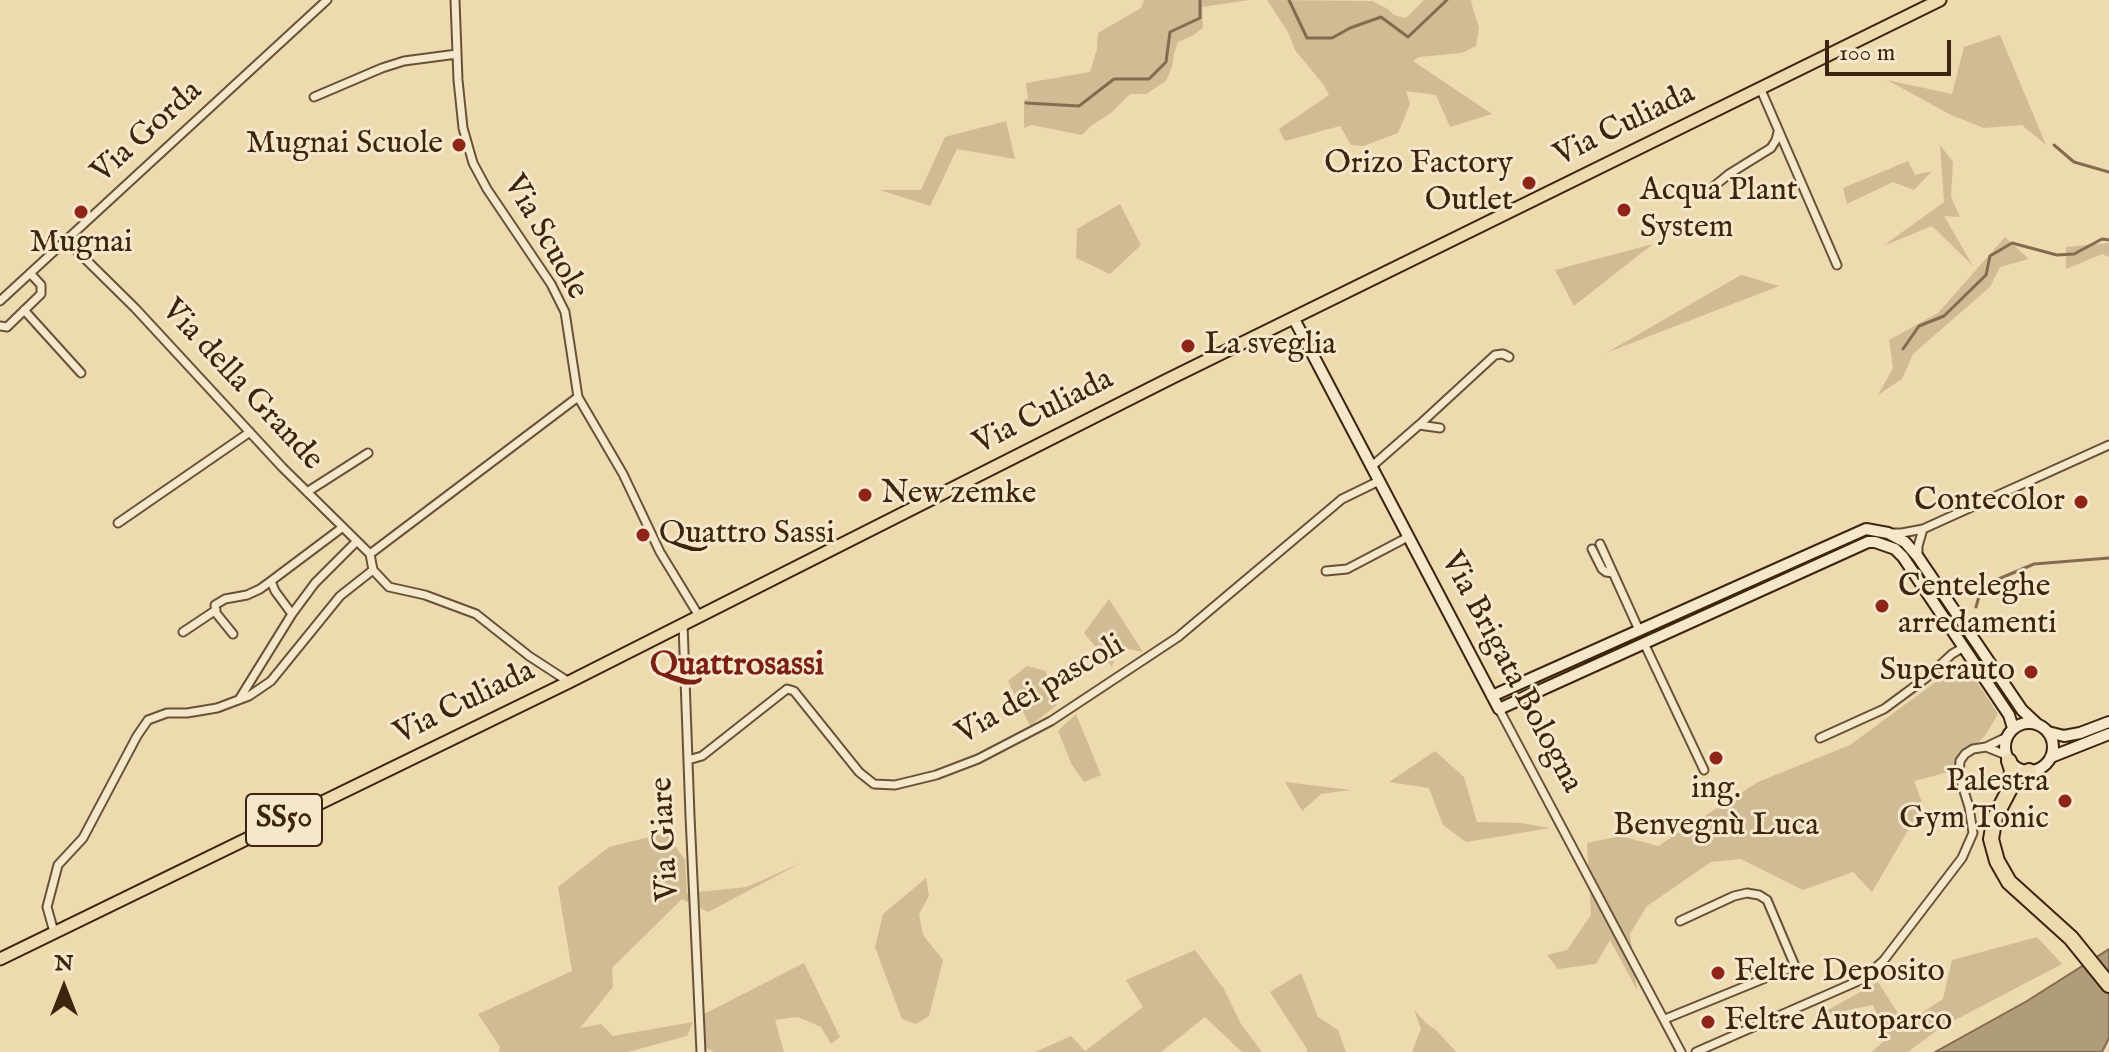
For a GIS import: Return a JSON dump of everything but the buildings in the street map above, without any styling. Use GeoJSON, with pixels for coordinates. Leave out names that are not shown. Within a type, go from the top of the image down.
{"type":"FeatureCollection","features":[{"type":"Feature","properties":{"kind":"highway"},"geometry":{"type":"LineString","coordinates":[[2008,758],[2012,777],[1995,817],[1991,839],[1997,861],[2009,882],[2071,938],[2109,985]]}},
{"type":"Feature","properties":{"kind":"highway"},"geometry":{"type":"LineString","coordinates":[[2008,789],[2015,779],[2029,771]]}},
{"type":"Feature","properties":{"kind":"main road","name":"Via Culiada"},"geometry":{"type":"LineString","coordinates":[[0,959],[569,682],[1169,379],[1940,0]]}},
{"type":"Feature","properties":{"kind":"street","name":"Via Gorda"},"geometry":{"type":"LineString","coordinates":[[0,301],[327,0]]}},
{"type":"Feature","properties":{"kind":"street","name":"Via Scuole"},"geometry":{"type":"LineString","coordinates":[[455,0],[462,119],[467,146],[487,189],[551,284],[565,312],[578,397],[623,474],[660,552],[699,616]]}},
{"type":"Feature","properties":{"kind":"street"},"geometry":{"type":"LineString","coordinates":[[314,97],[404,61],[457,54]]}},
{"type":"Feature","properties":{"kind":"street"},"geometry":{"type":"LineString","coordinates":[[1761,90],[1837,265]]}},
{"type":"Feature","properties":{"kind":"street"},"geometry":{"type":"LineString","coordinates":[[1712,188],[1771,148],[1778,130]]}},
{"type":"Feature","properties":{"kind":"street","name":"Via della Grande"},"geometry":{"type":"LineString","coordinates":[[65,239],[370,554]]}},
{"type":"Feature","properties":{"kind":"street"},"geometry":{"type":"LineString","coordinates":[[0,326],[7,327],[42,291],[41,285],[30,273]]}},
{"type":"Feature","properties":{"kind":"street"},"geometry":{"type":"LineString","coordinates":[[24,310],[81,373]]}},
{"type":"Feature","properties":{"kind":"street","name":"Via Brigata Bologna"},"geometry":{"type":"LineString","coordinates":[[1294,319],[1681,1052]]}},
{"type":"Feature","properties":{"kind":"street"},"geometry":{"type":"LineString","coordinates":[[1371,467],[1495,355],[1509,357]]}},
{"type":"Feature","properties":{"kind":"street"},"geometry":{"type":"LineString","coordinates":[[569,682],[529,656],[476,614],[425,595],[389,587],[373,570],[370,554],[578,397]]}},
{"type":"Feature","properties":{"kind":"street"},"geometry":{"type":"LineString","coordinates":[[1419,425],[1440,428]]}},
{"type":"Feature","properties":{"kind":"street"},"geometry":{"type":"LineString","coordinates":[[118,523],[250,432]]}},
{"type":"Feature","properties":{"kind":"street"},"geometry":{"type":"LineString","coordinates":[[1492,696],[1866,529],[1902,533],[1923,529],[2109,445]]}},
{"type":"Feature","properties":{"kind":"street"},"geometry":{"type":"LineString","coordinates":[[307,492],[368,453]]}},
{"type":"Feature","properties":{"kind":"street","name":"Via dei pascoli"},"geometry":{"type":"LineString","coordinates":[[688,760],[702,756],[787,689],[794,691],[859,772],[874,784],[895,785],[936,775],[978,759],[1051,721],[1178,637],[1342,499],[1379,481]]}},
{"type":"Feature","properties":{"kind":"street"},"geometry":{"type":"LineString","coordinates":[[233,634],[216,613],[215,605],[260,589],[343,527]]}},
{"type":"Feature","properties":{"kind":"street"},"geometry":{"type":"LineString","coordinates":[[1918,557],[1923,529]]}},
{"type":"Feature","properties":{"kind":"street"},"geometry":{"type":"LineString","coordinates":[[1888,533],[1905,542],[1918,557],[2022,710],[2036,723],[2048,732],[2064,736],[2109,722]]}},
{"type":"Feature","properties":{"kind":"street"},"geometry":{"type":"LineString","coordinates":[[1326,571],[1347,569],[1408,537]]}},
{"type":"Feature","properties":{"kind":"street"},"geometry":{"type":"LineString","coordinates":[[239,700],[292,614],[315,583],[357,541]]}},
{"type":"Feature","properties":{"kind":"street"},"geometry":{"type":"LineString","coordinates":[[1499,709],[1868,542],[1875,542],[1895,549],[1903,557],[2009,715],[2010,732],[2005,748],[2008,758]]}},
{"type":"Feature","properties":{"kind":"street"},"geometry":{"type":"LineString","coordinates":[[1600,544],[1639,630]]}},
{"type":"Feature","properties":{"kind":"street"},"geometry":{"type":"LineString","coordinates":[[1592,549],[1602,569],[1613,573]]}},
{"type":"Feature","properties":{"kind":"street"},"geometry":{"type":"LineString","coordinates":[[54,932],[47,907],[58,865],[83,838],[148,720],[167,713],[217,708],[249,696],[271,681],[340,596],[373,570]]}},
{"type":"Feature","properties":{"kind":"street"},"geometry":{"type":"LineString","coordinates":[[271,581],[292,614]]}},
{"type":"Feature","properties":{"kind":"street"},"geometry":{"type":"LineString","coordinates":[[183,632],[216,610]]}},
{"type":"Feature","properties":{"kind":"street","name":"Via Giare"},"geometry":{"type":"LineString","coordinates":[[683,624],[701,1052]]}},
{"type":"Feature","properties":{"kind":"street"},"geometry":{"type":"LineString","coordinates":[[1644,643],[1704,770]]}},
{"type":"Feature","properties":{"kind":"street"},"geometry":{"type":"LineString","coordinates":[[1820,738],[1884,709],[1964,647]]}},
{"type":"Feature","properties":{"kind":"street"},"geometry":{"type":"LineString","coordinates":[[1986,747],[2023,723],[2036,723]]}},
{"type":"Feature","properties":{"kind":"street"},"geometry":{"type":"LineString","coordinates":[[2048,732],[2053,742],[2051,757]]}},
{"type":"Feature","properties":{"kind":"street"},"geometry":{"type":"LineString","coordinates":[[1696,1052],[1863,979],[1884,960],[1962,858],[1970,841],[1973,824],[1958,769],[1965,754],[1979,746],[1986,747],[2008,758],[2018,768],[2029,771],[2040,768],[2051,757],[2109,734]]}},
{"type":"Feature","properties":{"kind":"street"},"geometry":{"type":"LineString","coordinates":[[1665,1019],[1795,966],[1767,900],[1759,895],[1747,893],[1734,896],[1680,921]]}},
{"type":"Feature","properties":{"kind":"shaded area"},"geometry":{"type":"Polygon","coordinates":[[[1144,0],[1249,0],[1202,7],[1203,28],[1178,42],[1166,81],[1146,94],[1130,94],[1082,135],[1031,125],[1024,128],[1024,100],[1028,99],[1026,83],[1090,72],[1098,33],[1141,8],[1144,0]]]}},
{"type":"Feature","properties":{"kind":"shaded area"},"geometry":{"type":"Polygon","coordinates":[[[1267,0],[1372,1],[1394,15],[1406,18],[1424,0],[1472,0],[1479,28],[1476,46],[1462,53],[1419,57],[1413,61],[1492,114],[1450,127],[1436,95],[1406,91],[1410,104],[1398,133],[1363,146],[1351,145],[1340,126],[1285,141],[1279,129],[1329,95],[1295,50],[1288,32],[1267,0]]]}},
{"type":"Feature","properties":{"kind":"shaded area"},"geometry":{"type":"Polygon","coordinates":[[[2000,35],[2046,145],[2022,125],[1984,128],[1951,115],[1887,80],[1952,94],[1964,47],[2000,35]]]}},
{"type":"Feature","properties":{"kind":"shaded area"},"geometry":{"type":"Polygon","coordinates":[[[1006,121],[1015,159],[957,149],[930,206],[880,190],[921,190],[945,137],[1006,121]]]}},
{"type":"Feature","properties":{"kind":"shaded area"},"geometry":{"type":"Polygon","coordinates":[[[1940,145],[1953,162],[1951,197],[1960,217],[1944,216],[1973,266],[1932,226],[1883,246],[1944,202],[1940,145]]]}},
{"type":"Feature","properties":{"kind":"shaded area"},"geometry":{"type":"Polygon","coordinates":[[[1908,161],[1915,175],[1932,171],[1914,190],[1893,182],[1847,204],[1843,188],[1908,161]]]}},
{"type":"Feature","properties":{"kind":"shaded area"},"geometry":{"type":"Polygon","coordinates":[[[1120,204],[1141,245],[1110,274],[1076,258],[1077,229],[1120,204]]]}},
{"type":"Feature","properties":{"kind":"shaded area"},"geometry":{"type":"Polygon","coordinates":[[[2005,237],[2029,259],[2000,267],[1990,287],[1913,354],[1902,379],[1878,395],[1893,368],[1889,340],[1938,313],[2005,237]]]}},
{"type":"Feature","properties":{"kind":"shaded area"},"geometry":{"type":"Polygon","coordinates":[[[2109,243],[2109,257],[2102,254],[2066,269],[2066,247],[2109,243]]]}},
{"type":"Feature","properties":{"kind":"shaded area"},"geometry":{"type":"Polygon","coordinates":[[[1653,244],[1574,306],[1555,270],[1653,244]]]}},
{"type":"Feature","properties":{"kind":"shaded area"},"geometry":{"type":"Polygon","coordinates":[[[1741,275],[1779,286],[1606,353],[1741,275]]]}},
{"type":"Feature","properties":{"kind":"shaded area"},"geometry":{"type":"Polygon","coordinates":[[[1109,599],[1143,652],[1119,647],[1112,667],[1084,633],[1109,599]]]}},
{"type":"Feature","properties":{"kind":"shaded area"},"geometry":{"type":"Polygon","coordinates":[[[1027,666],[1046,671],[1057,705],[1030,726],[1008,681],[1027,666]]]}},
{"type":"Feature","properties":{"kind":"shaded area"},"geometry":{"type":"Polygon","coordinates":[[[1948,673],[1974,677],[1998,714],[1985,736],[1945,773],[1914,781],[1923,805],[1872,892],[1853,872],[1803,890],[1741,859],[1711,862],[1647,906],[1630,934],[1637,990],[1610,940],[1596,964],[1558,969],[1547,955],[1567,950],[1591,915],[1587,843],[1620,836],[1658,846],[1758,782],[1850,745],[1948,673]]]}},
{"type":"Feature","properties":{"kind":"shaded area"},"geometry":{"type":"Polygon","coordinates":[[[1076,714],[1101,775],[1084,782],[1072,765],[1058,731],[1076,714]]]}},
{"type":"Feature","properties":{"kind":"shaded area"},"geometry":{"type":"Polygon","coordinates":[[[1435,751],[1464,777],[1477,822],[1521,823],[1550,828],[1466,842],[1443,825],[1429,788],[1389,782],[1435,751]]]}},
{"type":"Feature","properties":{"kind":"shaded area"},"geometry":{"type":"Polygon","coordinates":[[[1285,782],[1351,790],[1321,794],[1302,811],[1285,782]]]}},
{"type":"Feature","properties":{"kind":"shaded area"},"geometry":{"type":"Polygon","coordinates":[[[666,833],[685,860],[687,893],[747,887],[801,863],[708,912],[682,899],[612,968],[613,987],[580,1028],[601,1024],[613,1036],[693,1022],[687,1036],[628,1052],[499,1052],[500,1047],[478,1014],[572,971],[558,887],[609,847],[666,833]]]}},
{"type":"Feature","properties":{"kind":"shaded area"},"geometry":{"type":"Polygon","coordinates":[[[926,878],[929,896],[919,914],[923,935],[943,960],[929,1016],[916,1024],[902,1019],[875,947],[883,914],[926,878]]]}},
{"type":"Feature","properties":{"kind":"shaded area"},"geometry":{"type":"Polygon","coordinates":[[[2037,937],[2062,964],[1940,1028],[1908,1052],[1872,1052],[1887,1038],[1873,1005],[1815,1017],[1878,982],[1905,1024],[1943,999],[1952,960],[2037,937]]]}},
{"type":"Feature","properties":{"kind":"shaded area"},"geometry":{"type":"Polygon","coordinates":[[[2109,949],[2109,1038],[2102,1052],[1935,1052],[2027,1001],[2109,949]]]}},
{"type":"Feature","properties":{"kind":"shaded area"},"geometry":{"type":"Polygon","coordinates":[[[1195,950],[1224,989],[1241,1024],[1262,1052],[1242,1052],[1205,1017],[1161,1052],[1035,1052],[1071,1036],[1085,1051],[1143,1007],[1126,980],[1195,950]]]}},
{"type":"Feature","properties":{"kind":"shaded area"},"geometry":{"type":"Polygon","coordinates":[[[804,963],[840,1037],[831,1044],[821,1027],[798,1017],[775,1020],[784,1052],[714,1052],[705,1047],[704,1014],[804,963]]]}},
{"type":"Feature","properties":{"kind":"shaded area"},"geometry":{"type":"Polygon","coordinates":[[[1301,973],[1318,1017],[1338,1030],[1346,1052],[1307,1052],[1270,992],[1301,973]]]}},
{"type":"Feature","properties":{"kind":"shaded area"},"geometry":{"type":"Polygon","coordinates":[[[1414,1010],[1456,1052],[1412,1052],[1421,1029],[1414,1010]]]}},
{"type":"Feature","properties":{"kind":"waterway"},"geometry":{"type":"LineString","coordinates":[[1026,103],[1079,106],[1114,79],[1149,79],[1166,62],[1170,32],[1200,18],[1200,0]]}},
{"type":"Feature","properties":{"kind":"waterway"},"geometry":{"type":"LineString","coordinates":[[1289,0],[1307,38],[1332,38],[1381,17],[1408,37],[1447,0]]}},
{"type":"Feature","properties":{"kind":"waterway"},"geometry":{"type":"LineString","coordinates":[[2054,145],[2074,162],[2109,172]]}},
{"type":"Feature","properties":{"kind":"waterway"},"geometry":{"type":"LineString","coordinates":[[1903,349],[1919,326],[1944,316],[1986,275],[1990,256],[2012,243],[2057,255],[2074,254],[2102,239],[2109,240]]}},
{"type":"Feature","properties":{"kind":"waterway"},"geometry":{"type":"LineString","coordinates":[[1976,607],[1982,586],[2034,564],[2109,558]]}},
{"type":"Feature","properties":{"kind":"place","name":"Mugnai Scuole"},"geometry":{"type":"Point","coordinates":[459,145]}},
{"type":"Feature","properties":{"kind":"place","name":"Orizo Factory Outlet"},"geometry":{"type":"Point","coordinates":[1529,183]}},
{"type":"Feature","properties":{"kind":"place","name":"Acqua Plant System"},"geometry":{"type":"Point","coordinates":[1624,210]}},
{"type":"Feature","properties":{"kind":"place","name":"Mugnai"},"geometry":{"type":"Point","coordinates":[81,212]}},
{"type":"Feature","properties":{"kind":"place","name":"La sveglia"},"geometry":{"type":"Point","coordinates":[1188,346]}},
{"type":"Feature","properties":{"kind":"place","name":"New zemke"},"geometry":{"type":"Point","coordinates":[865,495]}},
{"type":"Feature","properties":{"kind":"place","name":"Contecolor"},"geometry":{"type":"Point","coordinates":[2081,502]}},
{"type":"Feature","properties":{"kind":"place","name":"Quattro Sassi"},"geometry":{"type":"Point","coordinates":[643,535]}},
{"type":"Feature","properties":{"kind":"place","name":"Centeleghe arredamenti"},"geometry":{"type":"Point","coordinates":[1882,606]}},
{"type":"Feature","properties":{"kind":"place","name":"Superauto"},"geometry":{"type":"Point","coordinates":[2031,672]}},
{"type":"Feature","properties":{"kind":"place","name":"ing. Benvegnù Luca"},"geometry":{"type":"Point","coordinates":[1716,758]}},
{"type":"Feature","properties":{"kind":"place","name":"Palestra Gym Tonic"},"geometry":{"type":"Point","coordinates":[2065,801]}},
{"type":"Feature","properties":{"kind":"place","name":"Feltre Deposito"},"geometry":{"type":"Point","coordinates":[1718,973]}},
{"type":"Feature","properties":{"kind":"place","name":"Feltre Autoparco"},"geometry":{"type":"Point","coordinates":[1708,1022]}},
{"type":"Feature","properties":{"kind":"district","name":"Quattrosassi"},"geometry":{"type":"Point","coordinates":[737,667]}}]}
